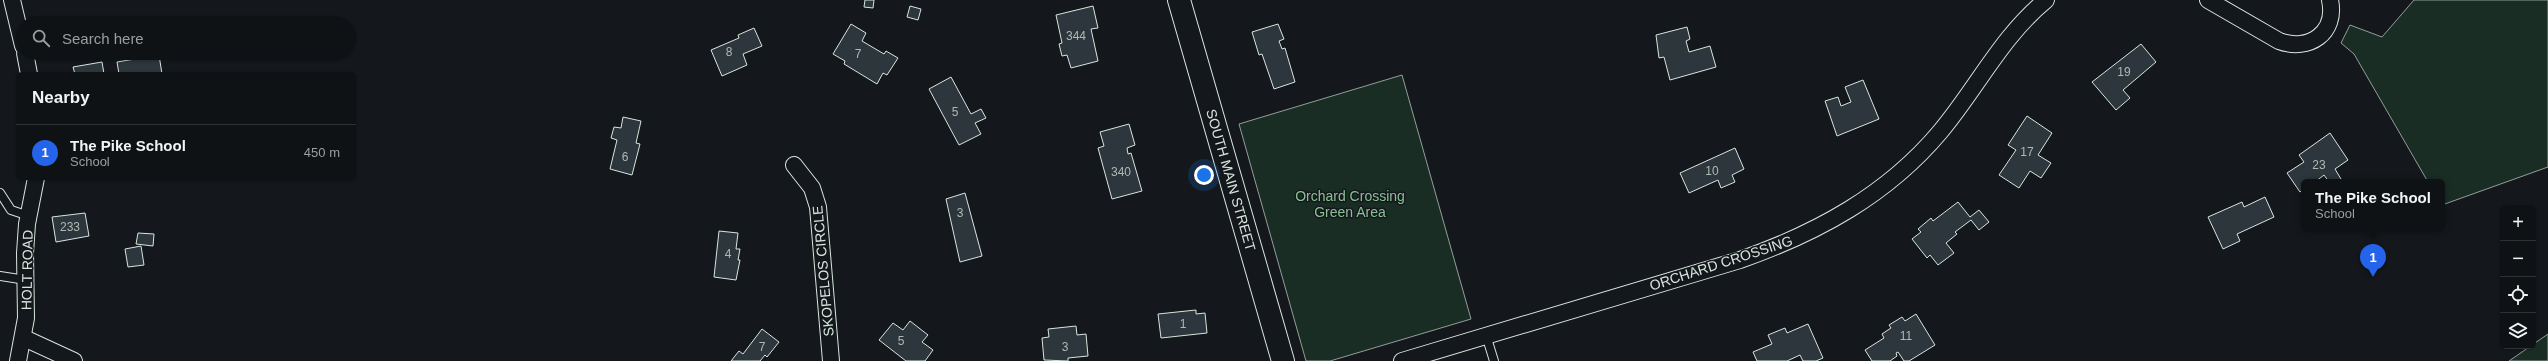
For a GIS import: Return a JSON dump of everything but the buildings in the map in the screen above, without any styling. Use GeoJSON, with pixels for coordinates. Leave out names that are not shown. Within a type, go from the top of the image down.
{"type":"FeatureCollection","features":[{"type":"Feature","properties":{"kind":"main road","name":"SOUTH MAIN STREET"},"geometry":{"type":"LineString","coordinates":[[1178,0],[1284,361]]}},
{"type":"Feature","properties":{"kind":"street"},"geometry":{"type":"LineString","coordinates":[[12,0],[16,17]]}},
{"type":"Feature","properties":{"kind":"street","name":"ORCHARD CROSSING"},"geometry":{"type":"LineString","coordinates":[[1402,361],[1740,260],[1783,245],[1834,220],[1878,192],[1939,133],[2011,33],[2046,0]]}},
{"type":"Feature","properties":{"kind":"street"},"geometry":{"type":"LineString","coordinates":[[2208,0],[2279,41],[2289,45],[2300,45],[2312,42],[2322,35],[2329,25],[2332,13],[2330,0]]}},
{"type":"Feature","properties":{"kind":"street"},"geometry":{"type":"LineString","coordinates":[[26,60],[29,72]]}},
{"type":"Feature","properties":{"kind":"street","name":"SKOPELOS CIRCLE"},"geometry":{"type":"LineString","coordinates":[[794,165],[812,188],[818,207],[831,361]]}},
{"type":"Feature","properties":{"kind":"street","name":"HOLT ROAD"},"geometry":{"type":"LineString","coordinates":[[18,361],[24,338],[26,280],[25,253],[29,216],[36,180]]}},
{"type":"Feature","properties":{"kind":"street"},"geometry":{"type":"LineString","coordinates":[[24,338],[74,361]]}},
{"type":"Feature","properties":{"kind":"lane"},"geometry":{"type":"LineString","coordinates":[[0,193],[11,210],[29,216]]}},
{"type":"Feature","properties":{"kind":"lane"},"geometry":{"type":"LineString","coordinates":[[0,276],[26,280]]}},
{"type":"Feature","properties":{"kind":"lane"},"geometry":{"type":"LineString","coordinates":[[1486,335],[1494,361]]}},
{"type":"Feature","properties":{"kind":"green space"},"geometry":{"type":"Polygon","coordinates":[[[2414,0],[2548,0],[2548,167],[2445,204],[2445,179],[2426,179],[2354,54],[2341,43],[2350,25],[2382,37],[2414,0]]]}},
{"type":"Feature","properties":{"kind":"green space","name":"Orchard Crossing Green Area"},"geometry":{"type":"Polygon","coordinates":[[[1402,75],[1471,319],[1330,361],[1306,361],[1239,124],[1402,75]]]}},
{"type":"Feature","properties":{"kind":"green space"},"geometry":{"type":"Polygon","coordinates":[[[2548,334],[2548,361],[2509,361],[2526,349],[2536,349],[2536,342],[2548,334]]]}},
{"type":"Feature","properties":{"kind":"place","name":"The Pike School"},"geometry":{"type":"Point","coordinates":[2373,277]}}]}
